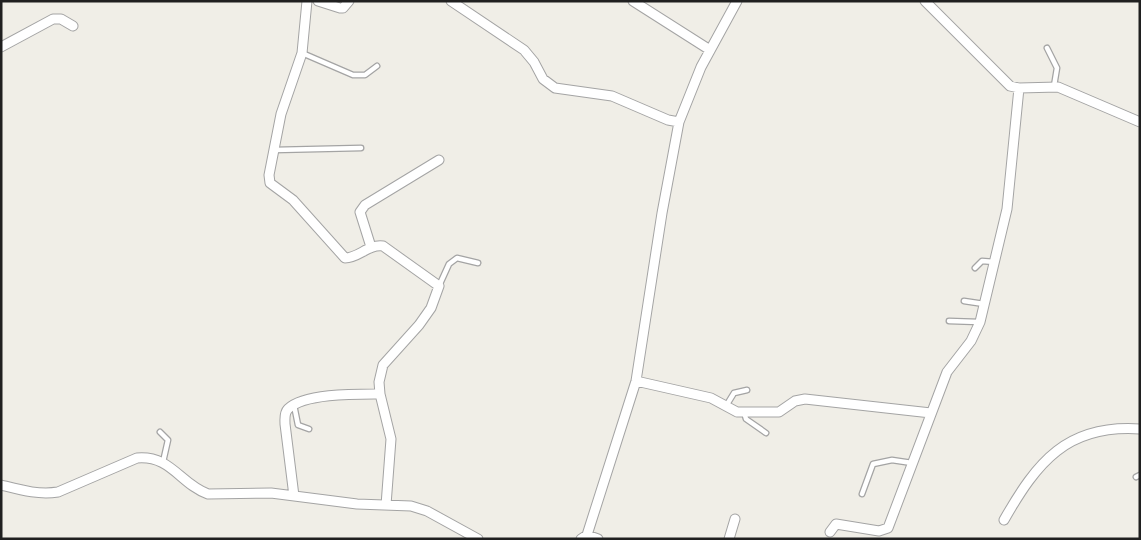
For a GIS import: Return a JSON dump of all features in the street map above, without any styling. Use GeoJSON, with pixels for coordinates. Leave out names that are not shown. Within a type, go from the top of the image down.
{"type":"FeatureCollection","features":[{"type":"Feature","properties":{"kind":"street"},"geometry":{"type":"LineString","coordinates":[[307,1],[302,52],[281,114],[269,175],[274,188],[293,200],[345,258],[350,258],[371,247],[383,246],[439,286],[431,308],[420,325],[383,365],[379,382],[380,394],[391,439],[386,505]]}},
{"type":"Feature","properties":{"kind":"street"},"geometry":{"type":"LineString","coordinates":[[318,1],[340,8],[343,8],[349,1]]}},
{"type":"Feature","properties":{"kind":"street"},"geometry":{"type":"LineString","coordinates":[[450,1],[524,50],[534,62],[543,79],[555,88],[612,96],[668,120],[679,122]]}},
{"type":"Feature","properties":{"kind":"street"},"geometry":{"type":"LineString","coordinates":[[633,1],[710,50]]}},
{"type":"Feature","properties":{"kind":"street"},"geometry":{"type":"LineString","coordinates":[[598,539],[584,537],[636,381],[662,213],[679,122],[701,67],[737,1]]}},
{"type":"Feature","properties":{"kind":"street"},"geometry":{"type":"LineString","coordinates":[[925,1],[1010,86],[1019,88],[1054,87],[1140,122]]}},
{"type":"Feature","properties":{"kind":"street"},"geometry":{"type":"LineString","coordinates":[[1,47],[53,19],[61,19],[73,26]]}},
{"type":"Feature","properties":{"kind":"street"},"geometry":{"type":"LineString","coordinates":[[830,532],[836,524],[879,531],[888,528],[947,372],[971,341],[980,322],[995,262],[1012,169],[1019,88]]}},
{"type":"Feature","properties":{"kind":"street"},"geometry":{"type":"LineString","coordinates":[[371,247],[360,212],[365,205],[438,160]]}},
{"type":"Feature","properties":{"kind":"street"},"geometry":{"type":"LineString","coordinates":[[636,381],[688,391],[711,398],[737,412],[780,412],[795,401],[805,399],[931,413]]}},
{"type":"Feature","properties":{"kind":"street"},"geometry":{"type":"LineString","coordinates":[[294,496],[285,413],[294,405],[311,400],[350,394],[380,394]]}},
{"type":"Feature","properties":{"kind":"street"},"geometry":{"type":"LineString","coordinates":[[1004,520],[1028,482],[1043,464],[1079,436],[1106,428],[1140,428]]}},
{"type":"Feature","properties":{"kind":"street"},"geometry":{"type":"LineString","coordinates":[[1,485],[45,494],[58,492],[137,458],[149,457],[163,462],[199,491],[208,494],[271,493],[411,506],[427,511],[478,539]]}},
{"type":"Feature","properties":{"kind":"street"},"geometry":{"type":"LineString","coordinates":[[729,539],[735,519]]}},
{"type":"Feature","properties":{"kind":"lane"},"geometry":{"type":"LineString","coordinates":[[1047,48],[1056,68],[1054,87]]}},
{"type":"Feature","properties":{"kind":"lane"},"geometry":{"type":"LineString","coordinates":[[302,52],[354,75],[365,75],[377,66]]}},
{"type":"Feature","properties":{"kind":"lane"},"geometry":{"type":"LineString","coordinates":[[274,150],[361,148]]}},
{"type":"Feature","properties":{"kind":"lane"},"geometry":{"type":"LineString","coordinates":[[439,286],[449,264],[457,258],[478,263]]}},
{"type":"Feature","properties":{"kind":"lane"},"geometry":{"type":"LineString","coordinates":[[975,268],[982,261],[995,262]]}},
{"type":"Feature","properties":{"kind":"lane"},"geometry":{"type":"LineString","coordinates":[[964,301],[986,304]]}},
{"type":"Feature","properties":{"kind":"lane"},"geometry":{"type":"LineString","coordinates":[[949,321],[980,322]]}},
{"type":"Feature","properties":{"kind":"lane"},"geometry":{"type":"LineString","coordinates":[[726,406],[734,393],[747,390]]}},
{"type":"Feature","properties":{"kind":"lane"},"geometry":{"type":"LineString","coordinates":[[294,405],[298,424],[310,429]]}},
{"type":"Feature","properties":{"kind":"lane"},"geometry":{"type":"LineString","coordinates":[[744,412],[746,419],[766,433]]}},
{"type":"Feature","properties":{"kind":"lane"},"geometry":{"type":"LineString","coordinates":[[160,432],[168,440],[163,462]]}},
{"type":"Feature","properties":{"kind":"lane"},"geometry":{"type":"LineString","coordinates":[[862,494],[873,464],[892,460],[913,464]]}}]}
